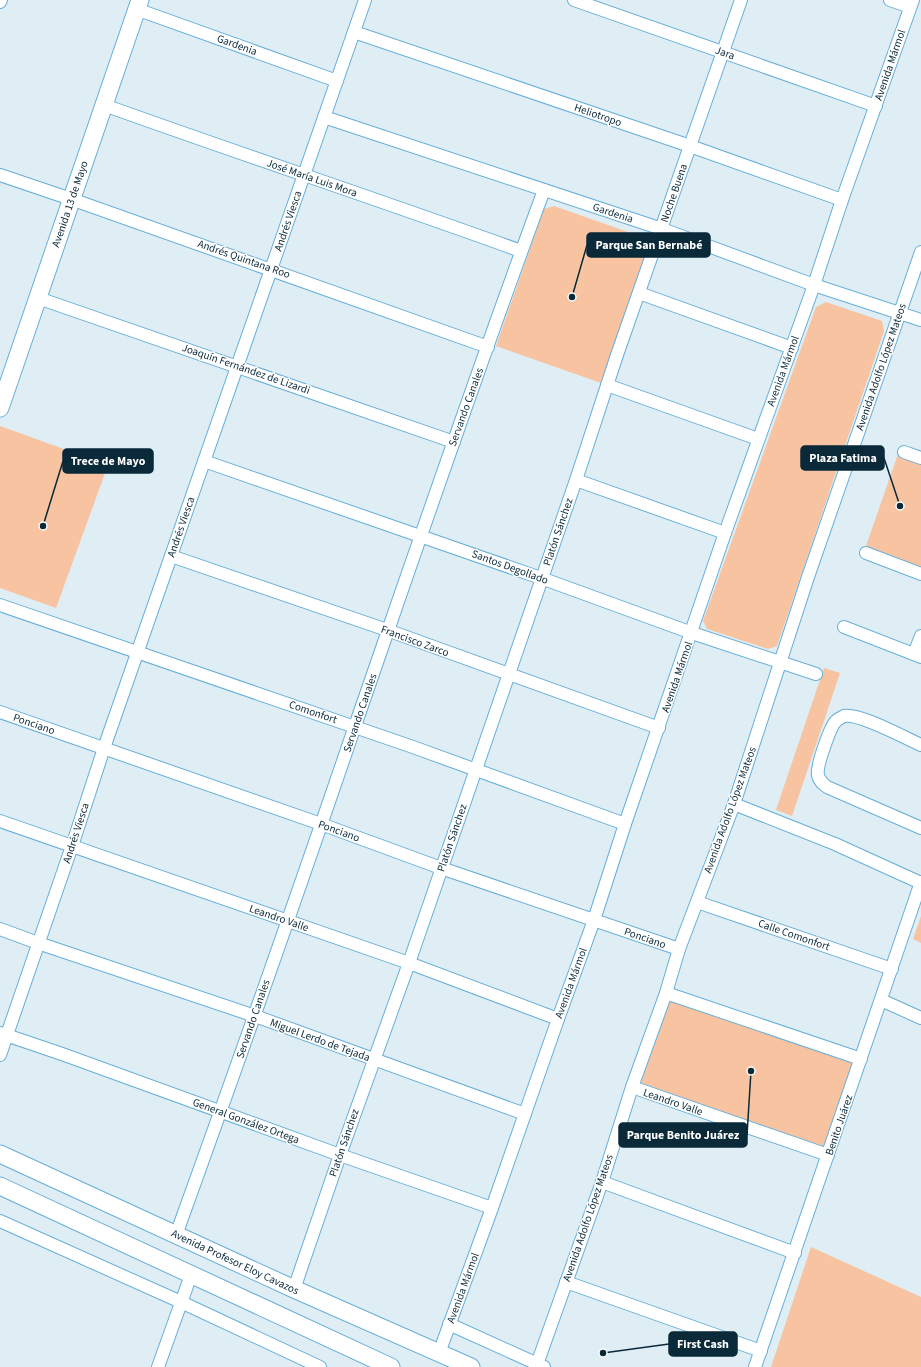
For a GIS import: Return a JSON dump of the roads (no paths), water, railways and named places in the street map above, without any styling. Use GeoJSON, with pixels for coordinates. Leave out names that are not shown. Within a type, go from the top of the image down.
{"type":"FeatureCollection","features":[{"type":"Feature","properties":{"kind":"main road","name":"Avenida 13 de Mayo"},"geometry":{"type":"LineString","coordinates":[[0,408],[138,5]]}},
{"type":"Feature","properties":{"kind":"main road","name":"Avenida Profesor Eloy Cavazos"},"geometry":{"type":"LineString","coordinates":[[0,1154],[294,1289],[471,1367]]}},
{"type":"Feature","properties":{"kind":"main road"},"geometry":{"type":"LineString","coordinates":[[0,1186],[391,1367]]}},
{"type":"Feature","properties":{"kind":"street","name":"Andrés Viesca"},"geometry":{"type":"LineString","coordinates":[[0,1055],[3,1034],[38,943],[72,846],[104,748],[365,0]]}},
{"type":"Feature","properties":{"kind":"street","name":"Jara"},"geometry":{"type":"LineString","coordinates":[[574,0],[876,106]]}},
{"type":"Feature","properties":{"kind":"street","name":"Noche Buena"},"geometry":{"type":"LineString","coordinates":[[607,385],[741,0]]}},
{"type":"Feature","properties":{"kind":"street"},"geometry":{"type":"LineString","coordinates":[[890,0],[912,3]]}},
{"type":"Feature","properties":{"kind":"street","name":"Avenida Mármol"},"geometry":{"type":"LineString","coordinates":[[439,1353],[594,920],[625,824],[692,633],[725,533],[792,348],[842,200],[912,3]]}},
{"type":"Feature","properties":{"kind":"street","name":"Gardenia"},"geometry":{"type":"LineString","coordinates":[[138,5],[337,81]]}},
{"type":"Feature","properties":{"kind":"street","name":"Heliotropo"},"geometry":{"type":"LineString","coordinates":[[354,32],[690,146],[842,200]]}},
{"type":"Feature","properties":{"kind":"street","name":"José María Luis Mora"},"geometry":{"type":"LineString","coordinates":[[104,105],[521,251]]}},
{"type":"Feature","properties":{"kind":"street","name":"Gardenia"},"geometry":{"type":"LineString","coordinates":[[324,117],[662,229],[814,285],[921,320]]}},
{"type":"Feature","properties":{"kind":"street","name":"Andrés Quintana Roo"},"geometry":{"type":"LineString","coordinates":[[0,176],[72,198],[488,347]]}},
{"type":"Feature","properties":{"kind":"street","name":"Servando Canales"},"geometry":{"type":"LineString","coordinates":[[176,1235],[255,1016],[420,536],[544,190]]}},
{"type":"Feature","properties":{"kind":"street","name":"Avenida Adolfo López Mateos"},"geometry":{"type":"LineString","coordinates":[[540,1366],[566,1282],[602,1182],[632,1087],[666,993],[679,949],[734,804],[840,482],[921,252]]}},
{"type":"Feature","properties":{"kind":"street"},"geometry":{"type":"LineString","coordinates":[[639,294],[792,348]]}},
{"type":"Feature","properties":{"kind":"street","name":"Joaquín Fernández de Lizardi"},"geometry":{"type":"LineString","coordinates":[[38,298],[454,442]]}},
{"type":"Feature","properties":{"kind":"street"},"geometry":{"type":"LineString","coordinates":[[607,385],[758,439]]}},
{"type":"Feature","properties":{"kind":"street","name":"Platón Sánchez"},"geometry":{"type":"LineString","coordinates":[[294,1289],[576,480],[607,385]]}},
{"type":"Feature","properties":{"kind":"street"},"geometry":{"type":"LineString","coordinates":[[904,452],[921,458]]}},
{"type":"Feature","properties":{"kind":"street","name":"Santos Degollado"},"geometry":{"type":"LineString","coordinates":[[204,461],[541,578],[692,633],[816,674]]}},
{"type":"Feature","properties":{"kind":"street"},"geometry":{"type":"LineString","coordinates":[[576,480],[725,533]]}},
{"type":"Feature","properties":{"kind":"street"},"geometry":{"type":"LineString","coordinates":[[866,553],[921,574]]}},
{"type":"Feature","properties":{"kind":"street","name":"Francisco Zarco"},"geometry":{"type":"LineString","coordinates":[[171,556],[387,630],[659,728]]}},
{"type":"Feature","properties":{"kind":"street","name":"Comonfort"},"geometry":{"type":"LineString","coordinates":[[0,605],[355,726],[625,824]]}},
{"type":"Feature","properties":{"kind":"street"},"geometry":{"type":"LineString","coordinates":[[844,627],[917,656],[921,636]]}},
{"type":"Feature","properties":{"kind":"street","name":"Ponciano"},"geometry":{"type":"LineString","coordinates":[[0,712],[321,824],[441,868],[679,949]]}},
{"type":"Feature","properties":{"kind":"street"},"geometry":{"type":"LineString","coordinates":[[921,745],[860,718],[844,716],[836,720],[831,729],[818,766],[818,776],[821,782],[827,787],[921,828]]}},
{"type":"Feature","properties":{"kind":"street"},"geometry":{"type":"LineString","coordinates":[[734,804],[835,844],[921,883]]}},
{"type":"Feature","properties":{"kind":"street","name":"Leandro Valle"},"geometry":{"type":"LineString","coordinates":[[0,821],[409,962],[558,1019]]}},
{"type":"Feature","properties":{"kind":"street","name":"Benito Juárez"},"geometry":{"type":"LineString","coordinates":[[756,1367],[921,883]]}},
{"type":"Feature","properties":{"kind":"street","name":"Calle Comonfort"},"geometry":{"type":"LineString","coordinates":[[697,902],[892,969]]}},
{"type":"Feature","properties":{"kind":"street","name":"Miguel Lerdo de Tejada"},"geometry":{"type":"LineString","coordinates":[[0,929],[255,1016],[525,1114]]}},
{"type":"Feature","properties":{"kind":"street"},"geometry":{"type":"LineString","coordinates":[[666,993],[861,1059]]}},
{"type":"Feature","properties":{"kind":"street"},"geometry":{"type":"LineString","coordinates":[[881,1000],[921,1018]]}},
{"type":"Feature","properties":{"kind":"street","name":"General González Ortega"},"geometry":{"type":"LineString","coordinates":[[3,1034],[492,1208]]}},
{"type":"Feature","properties":{"kind":"street","name":"Leandro Valle"},"geometry":{"type":"LineString","coordinates":[[632,1087],[828,1155]]}},
{"type":"Feature","properties":{"kind":"street"},"geometry":{"type":"LineString","coordinates":[[602,1182],[795,1253]]}},
{"type":"Feature","properties":{"kind":"street"},"geometry":{"type":"LineString","coordinates":[[0,1221],[181,1302],[320,1367]]}},
{"type":"Feature","properties":{"kind":"street"},"geometry":{"type":"LineString","coordinates":[[158,1367],[192,1275]]}},
{"type":"Feature","properties":{"kind":"street"},"geometry":{"type":"LineString","coordinates":[[566,1282],[761,1351]]}},
{"type":"Feature","properties":{"kind":"street"},"geometry":{"type":"LineString","coordinates":[[450,1324],[540,1366]]}},
{"type":"Feature","properties":{"kind":"place","name":"Parque San Bernabé"},"geometry":{"type":"Point","coordinates":[572,297]}},
{"type":"Feature","properties":{"kind":"place","name":"Plaza Fatima"},"geometry":{"type":"Point","coordinates":[900,506]}},
{"type":"Feature","properties":{"kind":"place","name":"Trece de Mayo"},"geometry":{"type":"Point","coordinates":[43,526]}},
{"type":"Feature","properties":{"kind":"place","name":"Parque Benito Juárez"},"geometry":{"type":"Point","coordinates":[751,1071]}},
{"type":"Feature","properties":{"kind":"place","name":"First Cash"},"geometry":{"type":"Point","coordinates":[603,1353]}}]}
